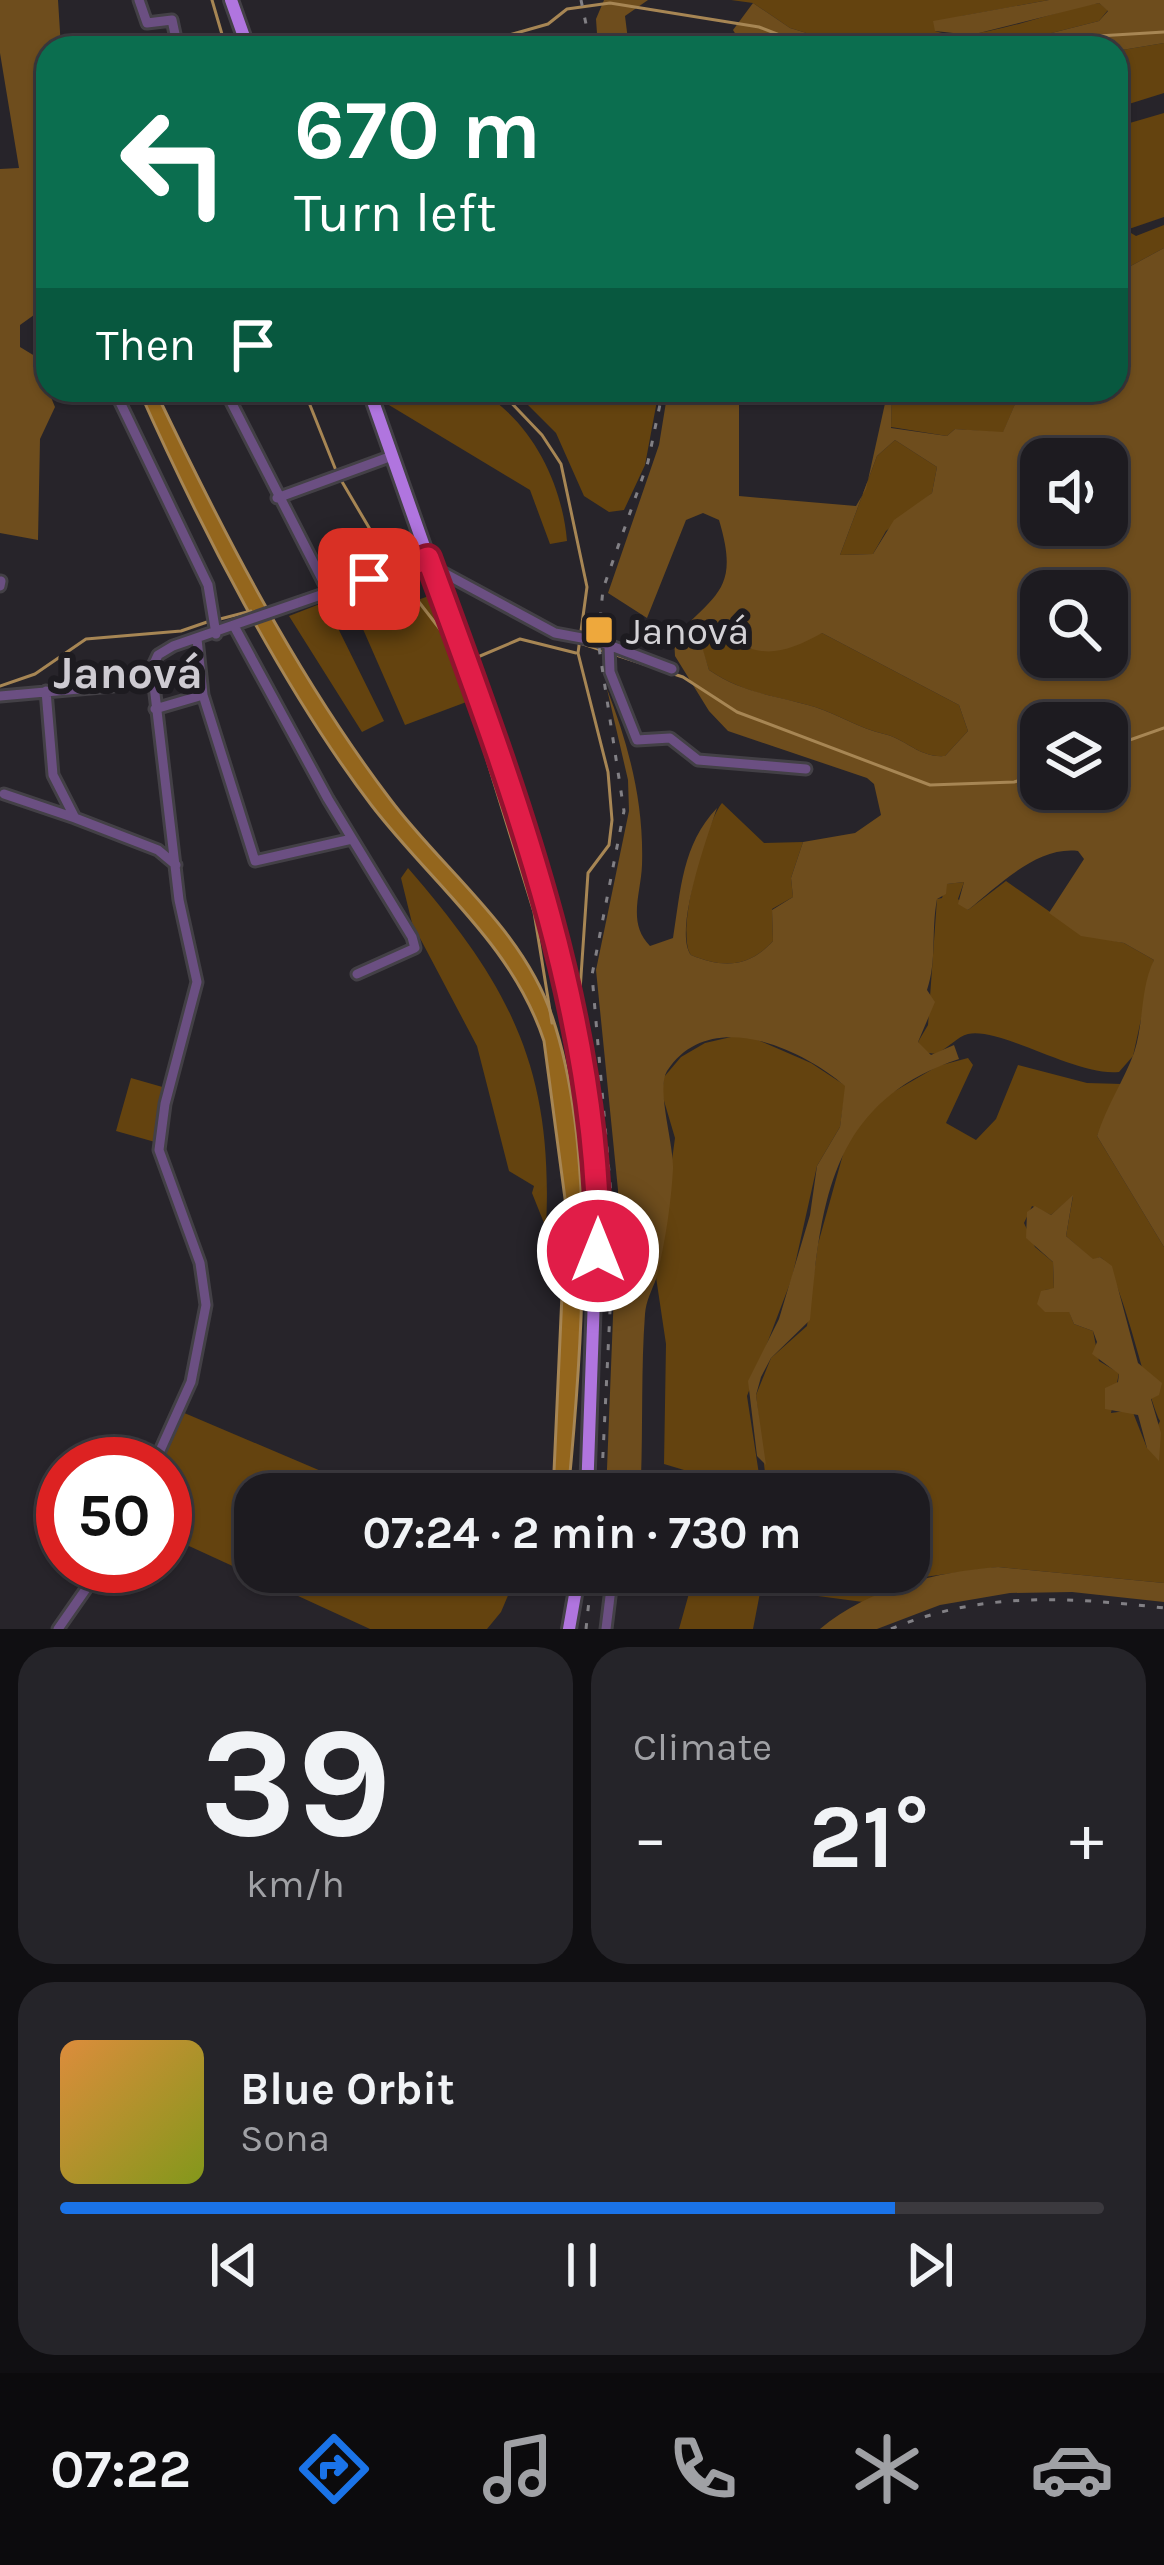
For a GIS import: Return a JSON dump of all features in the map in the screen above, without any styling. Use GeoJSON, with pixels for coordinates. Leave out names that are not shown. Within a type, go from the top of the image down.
{"type":"FeatureCollection","features":[{"type":"Feature","properties":{"kind":"main road"},"geometry":{"type":"LineString","coordinates":[[231,0],[244,36]]}},
{"type":"Feature","properties":{"kind":"main road"},"geometry":{"type":"LineString","coordinates":[[373,402],[545,885],[598,1202],[588,1473]]}},
{"type":"Feature","properties":{"kind":"main road"},"geometry":{"type":"LineString","coordinates":[[569,1629],[575,1593]]}},
{"type":"Feature","properties":{"kind":"street"},"geometry":{"type":"LineString","coordinates":[[140,0],[148,23],[172,20],[175,36]]}},
{"type":"Feature","properties":{"kind":"street"},"geometry":{"type":"LineString","coordinates":[[120,402],[208,585],[213,625]]}},
{"type":"Feature","properties":{"kind":"street"},"geometry":{"type":"LineString","coordinates":[[231,402],[326,594]]}},
{"type":"Feature","properties":{"kind":"street"},"geometry":{"type":"LineString","coordinates":[[277,498],[392,456]]}},
{"type":"Feature","properties":{"kind":"street"},"geometry":{"type":"LineString","coordinates":[[0,696],[117,685],[152,668],[162,652],[197,639],[213,625],[237,625],[429,562],[578,638],[672,669]]}},
{"type":"Feature","properties":{"kind":"street"},"geometry":{"type":"LineString","coordinates":[[237,625],[415,948],[357,974]]}},
{"type":"Feature","properties":{"kind":"street"},"geometry":{"type":"LineString","coordinates":[[197,639],[202,695],[256,861],[352,839]]}},
{"type":"Feature","properties":{"kind":"street"},"geometry":{"type":"LineString","coordinates":[[609,645],[610,672],[637,740],[670,738],[698,760],[806,769]]}},
{"type":"Feature","properties":{"kind":"street"},"geometry":{"type":"LineString","coordinates":[[152,668],[176,865],[197,982],[159,1150],[200,1263],[206,1317],[191,1382],[166,1437]]}},
{"type":"Feature","properties":{"kind":"street"},"geometry":{"type":"LineString","coordinates":[[46,692],[53,775],[75,818]]}},
{"type":"Feature","properties":{"kind":"street"},"geometry":{"type":"LineString","coordinates":[[154,710],[202,695]]}},
{"type":"Feature","properties":{"kind":"street"},"geometry":{"type":"LineString","coordinates":[[4,794],[158,850],[176,865]]}},
{"type":"Feature","properties":{"kind":"street"},"geometry":{"type":"LineString","coordinates":[[58,1629],[83,1593]]}},
{"type":"Feature","properties":{"kind":"street"},"geometry":{"type":"LineString","coordinates":[[606,1629],[610,1593]]}},
{"type":"Feature","properties":{"kind":"shaded area"},"geometry":{"type":"Polygon","coordinates":[[[0,0],[58,0],[60,36],[36,36],[36,314],[20,325],[20,347],[36,357],[36,402],[53,402],[55,407],[40,439],[38,540],[0,533],[0,169],[19,168],[0,53],[0,0]]]}},
{"type":"Feature","properties":{"kind":"shaded area"},"geometry":{"type":"Polygon","coordinates":[[[604,0],[648,0],[625,16],[628,36],[597,36],[596,19],[604,0]]]}},
{"type":"Feature","properties":{"kind":"shaded area"},"geometry":{"type":"Polygon","coordinates":[[[731,0],[1049,0],[962,16],[935,31],[951,34],[992,30],[1099,3],[1108,10],[1099,21],[1040,36],[816,36],[790,28],[753,3],[731,0]]]}},
{"type":"Feature","properties":{"kind":"shaded area"},"geometry":{"type":"Polygon","coordinates":[[[1049,0],[1164,0],[1164,43],[1128,49],[1128,36],[1040,36],[1099,21],[1108,11],[1099,3],[971,35],[935,31],[933,21],[1049,0]]]}},
{"type":"Feature","properties":{"kind":"shaded area"},"geometry":{"type":"Polygon","coordinates":[[[753,3],[790,28],[816,36],[737,36],[733,30],[753,3]]]}},
{"type":"Feature","properties":{"kind":"shaded area"},"geometry":{"type":"Polygon","coordinates":[[[1164,43],[1164,93],[1128,104],[1128,49],[1164,43]]]}},
{"type":"Feature","properties":{"kind":"shaded area"},"geometry":{"type":"Polygon","coordinates":[[[1164,113],[1164,217],[1128,229],[1128,124],[1164,113]]]}},
{"type":"Feature","properties":{"kind":"shaded area"},"geometry":{"type":"Polygon","coordinates":[[[1164,225],[1164,248],[1128,268],[1128,231],[1136,236],[1164,225]]]}},
{"type":"Feature","properties":{"kind":"shaded area"},"geometry":{"type":"Polygon","coordinates":[[[1164,248],[1164,1247],[1097,1136],[1134,1053],[1154,960],[1124,943],[1081,936],[1049,913],[1084,859],[1078,851],[1033,861],[968,910],[958,904],[964,882],[947,884],[946,894],[937,899],[927,990],[935,1002],[918,1042],[931,1055],[954,1045],[959,1059],[916,1078],[883,1101],[858,1129],[840,1161],[820,1235],[810,1320],[771,1358],[756,1395],[766,1465],[757,1456],[748,1381],[779,1319],[810,1215],[817,1166],[840,1127],[845,1086],[780,1047],[730,1037],[685,1051],[667,1071],[663,1090],[673,1169],[662,1252],[645,1314],[641,1473],[607,1473],[618,1190],[596,970],[629,811],[628,780],[607,689],[638,797],[642,865],[637,918],[650,946],[673,938],[690,852],[717,808],[686,926],[691,955],[724,963],[745,961],[773,941],[772,910],[793,897],[791,878],[803,842],[855,833],[881,815],[874,784],[867,778],[728,731],[709,711],[675,656],[674,638],[712,599],[725,576],[719,520],[703,513],[686,520],[647,618],[608,593],[659,445],[666,402],[739,402],[739,496],[856,506],[862,495],[840,555],[873,554],[894,520],[932,493],[937,467],[895,440],[877,456],[868,480],[885,402],[892,402],[891,428],[947,436],[955,429],[1003,432],[1016,402],[1128,402],[1128,268],[1164,248]],[[822,633],[773,651],[750,648],[726,635],[701,643],[709,670],[722,678],[824,710],[928,754],[945,756],[968,731],[959,705],[822,633]]]}},
{"type":"Feature","properties":{"kind":"shaded area"},"geometry":{"type":"Polygon","coordinates":[[[145,402],[161,402],[234,548],[292,652],[356,752],[411,825],[502,928],[522,955],[552,1016],[576,1128],[581,1189],[581,1316],[570,1473],[554,1473],[566,1206],[544,1041],[530,1006],[492,945],[339,761],[215,550],[145,402]]]}},
{"type":"Feature","properties":{"kind":"shaded area"},"geometry":{"type":"Polygon","coordinates":[[[384,402],[497,403],[528,435],[551,475],[567,541],[550,544],[530,490],[384,402]]]}},
{"type":"Feature","properties":{"kind":"shaded area"},"geometry":{"type":"Polygon","coordinates":[[[525,402],[657,402],[645,465],[624,510],[609,512],[584,496],[556,433],[525,402]]]}},
{"type":"Feature","properties":{"kind":"shaded area"},"geometry":{"type":"Polygon","coordinates":[[[892,402],[1016,402],[1003,433],[955,429],[947,436],[891,427],[892,402]]]}},
{"type":"Feature","properties":{"kind":"shaded area"},"geometry":{"type":"Polygon","coordinates":[[[895,440],[937,467],[932,493],[886,531],[873,554],[840,555],[877,456],[895,440]]]}},
{"type":"Feature","properties":{"kind":"shaded area"},"geometry":{"type":"Polygon","coordinates":[[[429,596],[469,701],[405,725],[359,620],[429,596]]]}},
{"type":"Feature","properties":{"kind":"shaded area"},"geometry":{"type":"Polygon","coordinates":[[[325,602],[384,721],[362,732],[289,616],[325,602]]]}},
{"type":"Feature","properties":{"kind":"shaded area"},"geometry":{"type":"Polygon","coordinates":[[[822,633],[959,705],[968,731],[945,756],[928,754],[815,707],[735,684],[709,670],[700,643],[726,635],[746,650],[822,633]]]}},
{"type":"Feature","properties":{"kind":"shaded area"},"geometry":{"type":"Polygon","coordinates":[[[722,803],[764,843],[803,842],[791,878],[793,897],[772,909],[773,941],[735,963],[691,955],[687,943],[694,879],[722,803]]]}},
{"type":"Feature","properties":{"kind":"shaded area"},"geometry":{"type":"Polygon","coordinates":[[[408,868],[474,952],[518,1032],[542,1121],[546,1228],[532,1193],[534,1186],[509,1171],[477,1046],[412,923],[401,878],[408,868]]]}},
{"type":"Feature","properties":{"kind":"shaded area"},"geometry":{"type":"Polygon","coordinates":[[[1006,881],[1080,933],[1124,943],[1154,960],[1133,1056],[1119,1072],[1082,1067],[982,1034],[964,1035],[936,1054],[922,1052],[918,1042],[928,1025],[937,899],[942,898],[946,884],[964,882],[958,899],[968,910],[1006,881]]]}},
{"type":"Feature","properties":{"kind":"shaded area"},"geometry":{"type":"Polygon","coordinates":[[[744,1034],[811,1063],[846,1086],[840,1127],[817,1166],[792,1278],[747,1396],[759,1473],[684,1473],[664,1464],[666,1344],[656,1277],[675,1138],[662,1094],[664,1077],[681,1057],[705,1043],[744,1034]]]}},
{"type":"Feature","properties":{"kind":"shaded area"},"geometry":{"type":"Polygon","coordinates":[[[968,1058],[973,1065],[946,1123],[976,1140],[996,1119],[1018,1065],[1087,1083],[1122,1084],[1097,1136],[1164,1247],[1164,1583],[998,1567],[930,1576],[930,1473],[765,1473],[756,1395],[771,1358],[807,1326],[818,1244],[847,1140],[881,1099],[938,1066],[968,1058]],[[1073,1196],[1051,1215],[1032,1206],[1024,1223],[1035,1247],[1053,1262],[1054,1289],[1045,1290],[1069,1311],[1074,1324],[1093,1331],[1099,1361],[1119,1373],[1111,1413],[1132,1410],[1147,1448],[1160,1421],[1116,1283],[1100,1257],[1093,1260],[1066,1236],[1073,1196]]]}},
{"type":"Feature","properties":{"kind":"shaded area"},"geometry":{"type":"Polygon","coordinates":[[[131,1078],[166,1088],[155,1142],[116,1131],[131,1078]]]}},
{"type":"Feature","properties":{"kind":"shaded area"},"geometry":{"type":"Polygon","coordinates":[[[1073,1195],[1066,1236],[1093,1259],[1100,1257],[1112,1266],[1138,1363],[1162,1383],[1159,1395],[1151,1399],[1161,1433],[1159,1461],[1147,1448],[1138,1415],[1105,1409],[1105,1388],[1118,1382],[1119,1374],[1092,1354],[1097,1342],[1093,1331],[1074,1324],[1069,1312],[1045,1312],[1037,1304],[1041,1291],[1054,1288],[1053,1262],[1026,1238],[1027,1212],[1035,1206],[1051,1215],[1073,1195]]]}},
{"type":"Feature","properties":{"kind":"shaded area"},"geometry":{"type":"Polygon","coordinates":[[[182,1412],[326,1473],[234,1473],[234,1567],[192,1547],[192,1437],[170,1437],[182,1412]]]}},
{"type":"Feature","properties":{"kind":"shaded area"},"geometry":{"type":"Polygon","coordinates":[[[998,1567],[1164,1583],[1164,1602],[1072,1592],[1010,1593],[940,1605],[877,1629],[820,1629],[882,1593],[930,1593],[930,1578],[998,1567]]]}},
{"type":"Feature","properties":{"kind":"shaded area"},"geometry":{"type":"Polygon","coordinates":[[[291,1593],[509,1593],[487,1629],[370,1629],[291,1593]]]}},
{"type":"Feature","properties":{"kind":"shaded area"},"geometry":{"type":"Polygon","coordinates":[[[689,1593],[760,1593],[753,1629],[679,1629],[689,1593]]]}},
{"type":"Feature","properties":{"kind":"shaded area"},"geometry":{"type":"Polygon","coordinates":[[[795,1593],[885,1593],[863,1602],[795,1593]]]}},
{"type":"Feature","properties":{"kind":"waterway"},"geometry":{"type":"LineString","coordinates":[[212,0],[222,36]]}},
{"type":"Feature","properties":{"kind":"waterway"},"geometry":{"type":"LineString","coordinates":[[506,36],[548,24],[567,9],[610,3],[759,27],[782,36]]}},
{"type":"Feature","properties":{"kind":"waterway"},"geometry":{"type":"LineString","coordinates":[[1098,36],[1164,32]]}},
{"type":"Feature","properties":{"kind":"waterway"},"geometry":{"type":"LineString","coordinates":[[309,402],[335,468]]}},
{"type":"Feature","properties":{"kind":"waterway"},"geometry":{"type":"LineString","coordinates":[[510,402],[561,464],[587,587],[578,653],[608,772],[612,820],[609,845],[588,873],[577,1035]]}},
{"type":"Feature","properties":{"kind":"waterway"},"geometry":{"type":"LineString","coordinates":[[341,480],[391,565]]}},
{"type":"Feature","properties":{"kind":"waterway"},"geometry":{"type":"LineString","coordinates":[[398,575],[446,637],[479,736]]}},
{"type":"Feature","properties":{"kind":"waterway"},"geometry":{"type":"LineString","coordinates":[[220,619],[251,611]]}},
{"type":"Feature","properties":{"kind":"waterway"},"geometry":{"type":"LineString","coordinates":[[0,686],[35,674],[86,639],[181,631],[210,621]]}},
{"type":"Feature","properties":{"kind":"waterway"},"geometry":{"type":"LineString","coordinates":[[473,659],[520,639],[576,653]]}},
{"type":"Feature","properties":{"kind":"waterway"},"geometry":{"type":"LineString","coordinates":[[577,642],[683,677],[737,712],[930,785],[1020,780]]}},
{"type":"Feature","properties":{"kind":"waterway"},"geometry":{"type":"LineString","coordinates":[[1128,741],[1164,728]]}},
{"type":"Feature","properties":{"kind":"waterway"},"geometry":{"type":"LineString","coordinates":[[483,747],[534,912],[552,1023]]}},
{"type":"Feature","properties":{"kind":"railway"},"geometry":{"type":"LineString","coordinates":[[581,0],[588,36]]}},
{"type":"Feature","properties":{"kind":"railway"},"geometry":{"type":"LineString","coordinates":[[602,1473],[614,1230],[592,975],[624,811],[598,641],[603,589],[648,462],[660,402]]}},
{"type":"Feature","properties":{"kind":"railway"},"geometry":{"type":"LineString","coordinates":[[586,1629],[590,1593]]}},
{"type":"Feature","properties":{"kind":"railway"},"geometry":{"type":"LineString","coordinates":[[891,1629],[958,1608],[1026,1600],[1164,1608]]}},
{"type":"Feature","properties":{"kind":"place","name":"Janová"},"geometry":{"type":"Point","coordinates":[599,630]}},
{"type":"Feature","properties":{"kind":"district","name":"Janová"},"geometry":{"type":"Point","coordinates":[128,672]}},
{"type":"Feature","properties":{"kind":"route"},"geometry":{"type":"LineString","coordinates":[[369,579],[428,558],[539,866],[594,1151],[598,1251]]}}]}
